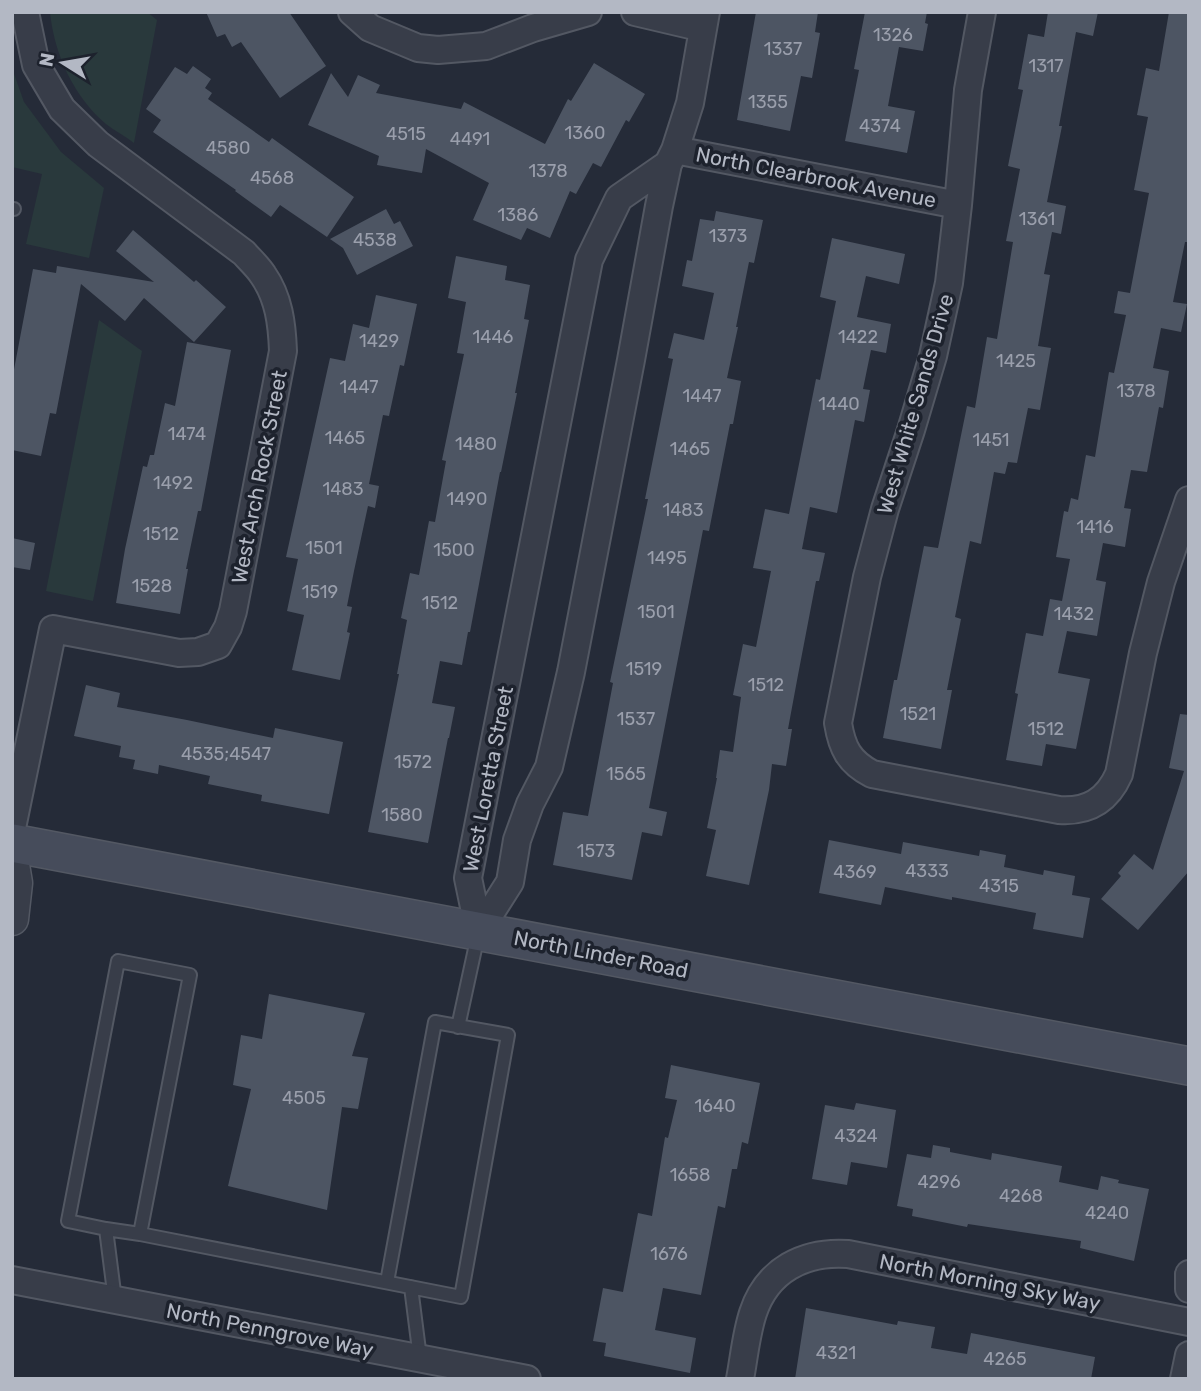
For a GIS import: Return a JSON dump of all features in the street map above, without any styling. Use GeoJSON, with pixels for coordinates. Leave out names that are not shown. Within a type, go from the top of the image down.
{"type":"FeatureCollection","features":[{"type":"Feature","properties":{"kind":"main road","name":"North Linder Road"},"geometry":{"type":"LineString","coordinates":[[12,843],[1189,1066]]}},
{"type":"Feature","properties":{"kind":"street","name":"West Arch Rock Street"},"geometry":{"type":"LineString","coordinates":[[12,828],[53,629],[179,653],[198,652],[218,645],[233,611],[283,351],[278,305],[263,275],[244,253],[98,144],[62,109],[36,65],[25,12]]}},
{"type":"Feature","properties":{"kind":"street"},"geometry":{"type":"LineString","coordinates":[[352,12],[370,28],[418,48],[438,50],[486,46],[533,28],[588,12]]}},
{"type":"Feature","properties":{"kind":"street"},"geometry":{"type":"LineString","coordinates":[[635,12],[704,20]]}},
{"type":"Feature","properties":{"kind":"street","name":"West White Sands Drive"},"geometry":{"type":"LineString","coordinates":[[982,12],[968,90],[948,283],[933,356],[885,509],[867,577],[838,723],[841,742],[849,757],[863,770],[872,774],[1059,810],[1082,809],[1097,803],[1114,784],[1118,774],[1161,582],[1189,500]]}},
{"type":"Feature","properties":{"kind":"street","name":"West Loretta Street"},"geometry":{"type":"LineString","coordinates":[[479,931],[510,882],[517,840],[530,804],[549,767],[571,672],[671,157],[690,103],[704,20]]}},
{"type":"Feature","properties":{"kind":"street","name":"West Loretta Street"},"geometry":{"type":"LineString","coordinates":[[479,931],[468,878],[589,260],[619,198],[671,157]]}},
{"type":"Feature","properties":{"kind":"street","name":"North Clearbrook Avenue"},"geometry":{"type":"LineString","coordinates":[[671,157],[958,205]]}},
{"type":"Feature","properties":{"kind":"street"},"geometry":{"type":"LineString","coordinates":[[12,859],[16,883],[12,919]]}},
{"type":"Feature","properties":{"kind":"street","name":"North Morning Sky Way"},"geometry":{"type":"LineString","coordinates":[[740,1379],[753,1314],[763,1293],[791,1264],[809,1256],[829,1252],[1189,1322]]}},
{"type":"Feature","properties":{"kind":"street"},"geometry":{"type":"LineString","coordinates":[[1189,1274],[1189,1289]]}},
{"type":"Feature","properties":{"kind":"street","name":"North Penngrove Way"},"geometry":{"type":"LineString","coordinates":[[12,1280],[527,1379]]}},
{"type":"Feature","properties":{"kind":"street"},"geometry":{"type":"LineString","coordinates":[[1184,1379],[1189,1355]]}},
{"type":"Feature","properties":{"kind":"lane"},"geometry":{"type":"LineString","coordinates":[[458,1027],[479,931]]}},
{"type":"Feature","properties":{"kind":"lane"},"geometry":{"type":"LineString","coordinates":[[140,1234],[190,975],[118,961],[68,1221],[461,1297],[508,1035],[435,1023],[387,1282]]}},
{"type":"Feature","properties":{"kind":"lane"},"geometry":{"type":"LineString","coordinates":[[106,1229],[115,1300]]}},
{"type":"Feature","properties":{"kind":"lane"},"geometry":{"type":"LineString","coordinates":[[411,1287],[420,1358]]}},
{"type":"Feature","properties":{"kind":"shaded area"},"geometry":{"type":"Polygon","coordinates":[[[50,12],[147,12],[157,20],[134,143],[106,124],[75,88],[61,59],[50,12]]]}},
{"type":"Feature","properties":{"kind":"shaded area"},"geometry":{"type":"Polygon","coordinates":[[[12,68],[24,102],[61,152],[104,188],[89,258],[26,244],[42,174],[12,167],[12,68]]]}},
{"type":"Feature","properties":{"kind":"shaded area"},"geometry":{"type":"Polygon","coordinates":[[[99,320],[142,351],[93,601],[46,591],[99,320]]]}},
{"type":"Feature","properties":{"kind":"building"},"geometry":{"type":"Polygon","coordinates":[[[206,12],[289,12],[326,66],[280,98],[241,42],[232,47],[225,34],[217,37],[206,12]]]}},
{"type":"Feature","properties":{"kind":"building"},"geometry":{"type":"Polygon","coordinates":[[[756,12],[818,12],[815,32],[820,33],[812,78],[801,76],[790,131],[737,120],[756,12]]]}},
{"type":"Feature","properties":{"kind":"building"},"geometry":{"type":"Polygon","coordinates":[[[865,12],[927,12],[925,23],[928,24],[923,51],[899,47],[888,106],[915,111],[907,153],[845,141],[859,70],[854,69],[865,12]]]}},
{"type":"Feature","properties":{"kind":"building"},"geometry":{"type":"Polygon","coordinates":[[[1048,12],[1098,12],[1093,36],[1076,32],[1047,202],[1066,206],[1061,234],[1052,232],[1044,274],[1050,275],[1038,346],[1051,348],[1040,410],[1028,408],[1017,463],[1008,462],[1005,474],[994,472],[981,544],[970,541],[955,617],[961,619],[947,690],[952,690],[941,749],[883,738],[924,546],[938,548],[967,406],[975,408],[987,337],[997,339],[1013,242],[1006,241],[1020,169],[1008,166],[1023,90],[1018,89],[1028,34],[1044,37],[1048,12]]]}},
{"type":"Feature","properties":{"kind":"building"},"geometry":{"type":"Polygon","coordinates":[[[1169,12],[1189,12],[1189,242],[1185,242],[1173,302],[1187,304],[1181,332],[1161,328],[1153,368],[1169,371],[1163,408],[1159,407],[1147,472],[1131,470],[1124,508],[1131,509],[1125,547],[1103,543],[1096,580],[1106,582],[1097,636],[1067,631],[1058,673],[1090,679],[1076,749],[1046,744],[1042,766],[1006,760],[1026,633],[1043,636],[1050,599],[1062,601],[1070,559],[1056,557],[1064,511],[1068,512],[1071,498],[1078,500],[1086,455],[1095,457],[1109,372],[1114,373],[1126,315],[1114,313],[1118,291],[1130,293],[1149,193],[1134,190],[1148,117],[1137,115],[1146,68],[1159,71],[1169,12]]]}},
{"type":"Feature","properties":{"kind":"building"},"geometry":{"type":"Polygon","coordinates":[[[594,63],[645,94],[629,122],[626,120],[601,167],[593,163],[576,194],[570,191],[550,238],[527,228],[521,240],[473,220],[489,183],[426,149],[422,173],[377,165],[379,156],[308,125],[331,73],[348,97],[358,75],[380,85],[376,93],[461,109],[464,102],[545,144],[568,99],[571,101],[594,63]]]}},
{"type":"Feature","properties":{"kind":"building"},"geometry":{"type":"Polygon","coordinates":[[[193,66],[211,79],[205,88],[212,93],[208,99],[269,142],[272,138],[354,197],[327,237],[280,205],[271,217],[153,132],[161,120],[146,109],[175,67],[187,74],[193,66]]]}},
{"type":"Feature","properties":{"kind":"building"},"geometry":{"type":"Polygon","coordinates":[[[386,209],[394,224],[400,221],[413,246],[357,275],[343,248],[330,239],[386,209]]]}},
{"type":"Feature","properties":{"kind":"building"},"geometry":{"type":"Polygon","coordinates":[[[716,211],[763,220],[754,263],[749,262],[727,378],[741,381],[733,424],[730,424],[709,531],[703,530],[649,808],[667,812],[662,836],[642,832],[632,880],[553,865],[563,812],[588,816],[613,683],[610,682],[648,499],[645,499],[673,359],[668,358],[674,333],[704,340],[714,293],[682,286],[687,260],[692,261],[700,219],[714,221],[716,211]]]}},
{"type":"Feature","properties":{"kind":"building"},"geometry":{"type":"Polygon","coordinates":[[[133,230],[226,307],[194,342],[144,298],[125,321],[81,284],[56,414],[50,413],[41,456],[12,450],[12,380],[33,269],[56,273],[57,266],[154,282],[116,251],[133,230]]]}},
{"type":"Feature","properties":{"kind":"building"},"geometry":{"type":"Polygon","coordinates":[[[832,238],[905,254],[899,284],[866,276],[857,317],[891,324],[886,353],[871,350],[863,389],[870,390],[864,422],[855,420],[837,513],[810,507],[802,549],[825,553],[819,581],[816,581],[788,729],[792,729],[786,766],[772,764],[749,885],[706,876],[716,830],[707,828],[720,750],[733,752],[741,697],[733,695],[743,644],[756,647],[771,571],[753,568],[765,509],[789,514],[816,379],[820,380],[836,301],[820,297],[832,238]]]}},
{"type":"Feature","properties":{"kind":"building"},"geometry":{"type":"Polygon","coordinates":[[[456,256],[507,266],[505,280],[530,285],[524,319],[529,320],[517,393],[462,665],[440,661],[432,703],[455,707],[428,843],[368,832],[399,674],[407,620],[401,618],[410,573],[419,575],[429,521],[435,522],[446,461],[442,460],[464,354],[457,353],[466,302],[448,298],[456,256]]]}},
{"type":"Feature","properties":{"kind":"building"},"geometry":{"type":"Polygon","coordinates":[[[376,295],[417,304],[404,366],[400,365],[389,416],[383,415],[369,484],[379,486],[375,508],[368,506],[354,571],[347,606],[352,607],[347,632],[350,633],[340,680],[292,670],[304,615],[287,611],[298,559],[286,557],[330,358],[345,361],[353,324],[369,328],[376,295]]]}},
{"type":"Feature","properties":{"kind":"building"},"geometry":{"type":"Polygon","coordinates":[[[187,342],[231,350],[201,511],[198,511],[186,569],[180,614],[116,603],[143,466],[147,467],[150,455],[154,455],[165,403],[175,406],[187,342]]]}},
{"type":"Feature","properties":{"kind":"building"},"geometry":{"type":"Polygon","coordinates":[[[12,538],[35,543],[30,570],[12,567],[12,538]]]}},
{"type":"Feature","properties":{"kind":"building"},"geometry":{"type":"Polygon","coordinates":[[[86,685],[120,693],[117,707],[273,738],[275,728],[343,742],[329,814],[261,801],[262,795],[208,784],[210,776],[159,765],[158,774],[133,769],[135,760],[119,757],[121,746],[74,736],[86,685]]]}},
{"type":"Feature","properties":{"kind":"building"},"geometry":{"type":"Polygon","coordinates":[[[1180,714],[1189,715],[1189,871],[1138,930],[1101,899],[1121,876],[1118,873],[1134,854],[1153,870],[1184,771],[1169,768],[1180,714]]]}},
{"type":"Feature","properties":{"kind":"building"},"geometry":{"type":"Polygon","coordinates":[[[829,840],[901,854],[903,842],[979,856],[980,850],[1006,855],[1004,867],[1043,875],[1044,870],[1075,876],[1072,895],[1090,898],[1083,938],[1033,929],[1036,913],[952,897],[952,900],[885,887],[881,905],[819,893],[829,840]]]}},
{"type":"Feature","properties":{"kind":"building"},"geometry":{"type":"Polygon","coordinates":[[[269,994],[365,1013],[352,1056],[368,1058],[358,1109],[342,1107],[327,1210],[228,1186],[251,1089],[233,1085],[241,1035],[262,1039],[269,994]]]}},
{"type":"Feature","properties":{"kind":"building"},"geometry":{"type":"Polygon","coordinates":[[[671,1065],[760,1083],[748,1144],[742,1142],[737,1169],[732,1169],[725,1208],[718,1206],[701,1295],[663,1288],[655,1330],[696,1338],[690,1373],[604,1356],[606,1343],[593,1341],[603,1288],[623,1292],[638,1213],[652,1216],[665,1137],[668,1138],[677,1100],[665,1098],[671,1065]]]}},
{"type":"Feature","properties":{"kind":"building"},"geometry":{"type":"Polygon","coordinates":[[[856,1103],[896,1110],[887,1168],[851,1162],[847,1185],[812,1179],[825,1105],[854,1110],[856,1103]]]}},
{"type":"Feature","properties":{"kind":"building"},"geometry":{"type":"Polygon","coordinates":[[[933,1145],[950,1148],[950,1152],[991,1160],[992,1153],[1062,1166],[1059,1182],[1098,1190],[1101,1176],[1119,1180],[1118,1183],[1149,1189],[1134,1261],[1080,1248],[1081,1241],[968,1224],[967,1227],[912,1216],[913,1209],[897,1206],[907,1154],[931,1158],[933,1145]]]}},
{"type":"Feature","properties":{"kind":"building"},"geometry":{"type":"Polygon","coordinates":[[[806,1308],[897,1325],[898,1321],[935,1327],[931,1348],[967,1354],[971,1333],[1095,1357],[1091,1379],[795,1379],[806,1308]]]}}]}
